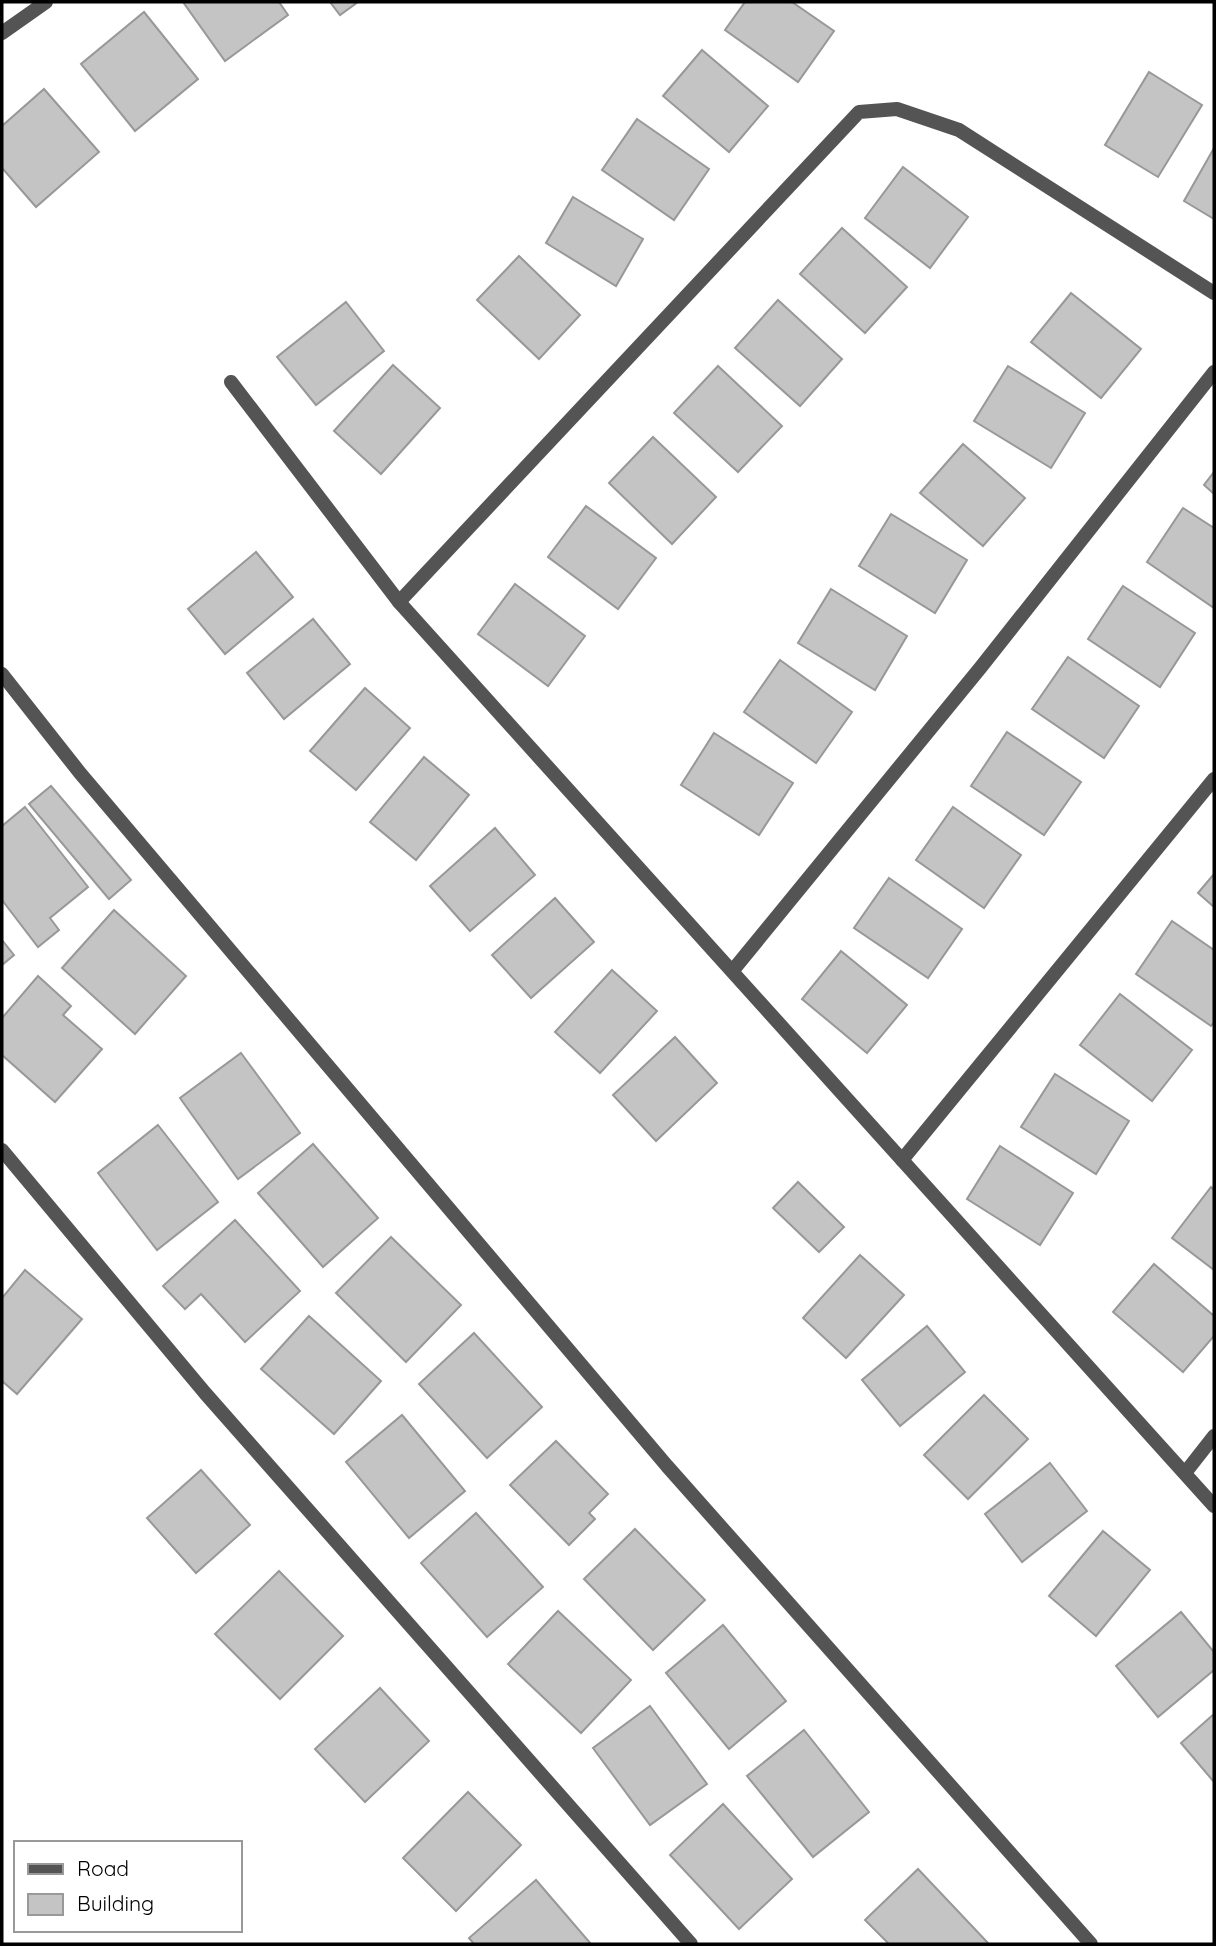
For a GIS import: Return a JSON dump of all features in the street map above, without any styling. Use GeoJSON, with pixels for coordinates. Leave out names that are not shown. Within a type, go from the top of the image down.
{"type":"FeatureCollection","features":[{"type":"Feature","properties":{"kind":"street"},"geometry":{"type":"LineString","coordinates":[[2,33],[46,2]]}},
{"type":"Feature","properties":{"kind":"street"},"geometry":{"type":"LineString","coordinates":[[399,602],[859,112],[897,109],[959,130],[1214,293]]}},
{"type":"Feature","properties":{"kind":"street"},"geometry":{"type":"LineString","coordinates":[[734,969],[981,667],[1214,372]]}},
{"type":"Feature","properties":{"kind":"street"},"geometry":{"type":"LineString","coordinates":[[231,383],[399,602],[734,969],[1214,1506]]}},
{"type":"Feature","properties":{"kind":"street"},"geometry":{"type":"LineString","coordinates":[[2,674],[89,784],[667,1466],[1091,1944]]}},
{"type":"Feature","properties":{"kind":"street"},"geometry":{"type":"LineString","coordinates":[[902,1160],[1214,779]]}},
{"type":"Feature","properties":{"kind":"street"},"geometry":{"type":"LineString","coordinates":[[2,1150],[214,1404],[691,1944]]}},
{"type":"Feature","properties":{"kind":"street"},"geometry":{"type":"LineString","coordinates":[[1185,1473],[1214,1436]]}},
{"type":"Feature","properties":{"kind":"building"},"geometry":{"type":"Polygon","coordinates":[[[183,2],[279,2],[288,15],[225,61],[183,2]]]}},
{"type":"Feature","properties":{"kind":"building"},"geometry":{"type":"Polygon","coordinates":[[[330,2],[358,2],[340,15],[330,2]]]}},
{"type":"Feature","properties":{"kind":"building"},"geometry":{"type":"Polygon","coordinates":[[[745,2],[792,2],[834,31],[798,82],[725,30],[745,2]]]}},
{"type":"Feature","properties":{"kind":"building"},"geometry":{"type":"Polygon","coordinates":[[[144,12],[198,79],[135,131],[81,64],[144,12]]]}},
{"type":"Feature","properties":{"kind":"building"},"geometry":{"type":"Polygon","coordinates":[[[702,50],[768,106],[729,152],[663,96],[702,50]]]}},
{"type":"Feature","properties":{"kind":"building"},"geometry":{"type":"Polygon","coordinates":[[[1149,72],[1202,105],[1158,177],[1105,145],[1149,72]]]}},
{"type":"Feature","properties":{"kind":"building"},"geometry":{"type":"Polygon","coordinates":[[[44,89],[99,152],[36,207],[2,168],[2,126],[44,89]]]}},
{"type":"Feature","properties":{"kind":"building"},"geometry":{"type":"Polygon","coordinates":[[[637,119],[709,169],[674,220],[602,170],[637,119]]]}},
{"type":"Feature","properties":{"kind":"building"},"geometry":{"type":"Polygon","coordinates":[[[1214,148],[1214,219],[1184,201],[1214,148]]]}},
{"type":"Feature","properties":{"kind":"building"},"geometry":{"type":"Polygon","coordinates":[[[903,167],[968,217],[930,268],[865,218],[903,167]]]}},
{"type":"Feature","properties":{"kind":"building"},"geometry":{"type":"Polygon","coordinates":[[[573,197],[643,239],[616,286],[546,243],[573,197]]]}},
{"type":"Feature","properties":{"kind":"building"},"geometry":{"type":"Polygon","coordinates":[[[842,228],[907,287],[865,333],[800,274],[842,228]]]}},
{"type":"Feature","properties":{"kind":"building"},"geometry":{"type":"Polygon","coordinates":[[[519,256],[580,315],[539,359],[477,300],[519,256]]]}},
{"type":"Feature","properties":{"kind":"building"},"geometry":{"type":"Polygon","coordinates":[[[1071,293],[1141,349],[1101,398],[1031,342],[1071,293]]]}},
{"type":"Feature","properties":{"kind":"building"},"geometry":{"type":"Polygon","coordinates":[[[778,300],[842,359],[800,406],[735,348],[778,300]]]}},
{"type":"Feature","properties":{"kind":"building"},"geometry":{"type":"Polygon","coordinates":[[[346,302],[384,351],[316,405],[277,357],[346,302]]]}},
{"type":"Feature","properties":{"kind":"building"},"geometry":{"type":"Polygon","coordinates":[[[393,365],[440,408],[381,474],[334,431],[393,365]]]}},
{"type":"Feature","properties":{"kind":"building"},"geometry":{"type":"Polygon","coordinates":[[[718,366],[782,426],[738,472],[674,413],[718,366]]]}},
{"type":"Feature","properties":{"kind":"building"},"geometry":{"type":"Polygon","coordinates":[[[1008,366],[1085,413],[1051,468],[974,421],[1008,366]]]}},
{"type":"Feature","properties":{"kind":"building"},"geometry":{"type":"Polygon","coordinates":[[[653,437],[716,497],[672,544],[609,483],[653,437]]]}},
{"type":"Feature","properties":{"kind":"building"},"geometry":{"type":"Polygon","coordinates":[[[963,444],[1025,498],[983,546],[920,493],[963,444]]]}},
{"type":"Feature","properties":{"kind":"building"},"geometry":{"type":"Polygon","coordinates":[[[1214,472],[1214,494],[1204,485],[1214,472]]]}},
{"type":"Feature","properties":{"kind":"building"},"geometry":{"type":"Polygon","coordinates":[[[586,506],[656,558],[618,609],[548,557],[586,506]]]}},
{"type":"Feature","properties":{"kind":"building"},"geometry":{"type":"Polygon","coordinates":[[[1183,508],[1214,528],[1214,608],[1147,562],[1183,508]]]}},
{"type":"Feature","properties":{"kind":"building"},"geometry":{"type":"Polygon","coordinates":[[[891,514],[967,560],[935,613],[859,566],[891,514]]]}},
{"type":"Feature","properties":{"kind":"building"},"geometry":{"type":"Polygon","coordinates":[[[256,552],[293,597],[225,654],[188,609],[256,552]]]}},
{"type":"Feature","properties":{"kind":"building"},"geometry":{"type":"Polygon","coordinates":[[[515,584],[585,636],[548,686],[478,634],[515,584]]]}},
{"type":"Feature","properties":{"kind":"building"},"geometry":{"type":"Polygon","coordinates":[[[1123,586],[1195,633],[1160,687],[1088,639],[1123,586]]]}},
{"type":"Feature","properties":{"kind":"building"},"geometry":{"type":"Polygon","coordinates":[[[831,589],[907,636],[875,690],[798,643],[831,589]]]}},
{"type":"Feature","properties":{"kind":"building"},"geometry":{"type":"Polygon","coordinates":[[[313,619],[350,664],[284,719],[247,673],[313,619]]]}},
{"type":"Feature","properties":{"kind":"building"},"geometry":{"type":"Polygon","coordinates":[[[1068,657],[1139,706],[1104,758],[1032,709],[1068,657]]]}},
{"type":"Feature","properties":{"kind":"building"},"geometry":{"type":"Polygon","coordinates":[[[780,660],[852,712],[816,763],[744,712],[780,660]]]}},
{"type":"Feature","properties":{"kind":"building"},"geometry":{"type":"Polygon","coordinates":[[[365,688],[410,728],[356,790],[310,751],[365,688]]]}},
{"type":"Feature","properties":{"kind":"building"},"geometry":{"type":"Polygon","coordinates":[[[1007,732],[1081,782],[1044,835],[971,786],[1007,732]]]}},
{"type":"Feature","properties":{"kind":"building"},"geometry":{"type":"Polygon","coordinates":[[[714,733],[793,783],[759,835],[681,785],[714,733]]]}},
{"type":"Feature","properties":{"kind":"building"},"geometry":{"type":"Polygon","coordinates":[[[424,757],[469,795],[416,860],[370,822],[424,757]]]}},
{"type":"Feature","properties":{"kind":"building"},"geometry":{"type":"Polygon","coordinates":[[[51,786],[131,880],[109,899],[29,804],[51,786]]]}},
{"type":"Feature","properties":{"kind":"building"},"geometry":{"type":"Polygon","coordinates":[[[25,807],[88,887],[50,918],[59,930],[38,947],[2,900],[2,826],[25,807]]]}},
{"type":"Feature","properties":{"kind":"building"},"geometry":{"type":"Polygon","coordinates":[[[953,807],[1021,855],[984,908],[916,860],[953,807]]]}},
{"type":"Feature","properties":{"kind":"building"},"geometry":{"type":"Polygon","coordinates":[[[495,828],[535,875],[470,931],[430,886],[495,828]]]}},
{"type":"Feature","properties":{"kind":"building"},"geometry":{"type":"Polygon","coordinates":[[[1214,874],[1214,907],[1198,893],[1214,874]]]}},
{"type":"Feature","properties":{"kind":"building"},"geometry":{"type":"Polygon","coordinates":[[[889,878],[962,929],[928,978],[854,928],[889,878]]]}},
{"type":"Feature","properties":{"kind":"building"},"geometry":{"type":"Polygon","coordinates":[[[555,898],[594,942],[531,998],[492,955],[555,898]]]}},
{"type":"Feature","properties":{"kind":"building"},"geometry":{"type":"Polygon","coordinates":[[[114,910],[186,976],[135,1034],[62,968],[114,910]]]}},
{"type":"Feature","properties":{"kind":"building"},"geometry":{"type":"Polygon","coordinates":[[[1172,921],[1214,950],[1214,1022],[1211,1026],[1136,974],[1172,921]]]}},
{"type":"Feature","properties":{"kind":"building"},"geometry":{"type":"Polygon","coordinates":[[[2,940],[14,955],[2,965],[2,940]]]}},
{"type":"Feature","properties":{"kind":"building"},"geometry":{"type":"Polygon","coordinates":[[[841,951],[907,1005],[867,1053],[802,999],[841,951]]]}},
{"type":"Feature","properties":{"kind":"building"},"geometry":{"type":"Polygon","coordinates":[[[612,970],[657,1011],[600,1073],[555,1032],[612,970]]]}},
{"type":"Feature","properties":{"kind":"building"},"geometry":{"type":"Polygon","coordinates":[[[38,976],[71,1006],[63,1015],[102,1049],[55,1102],[2,1055],[2,1018],[38,976]]]}},
{"type":"Feature","properties":{"kind":"building"},"geometry":{"type":"Polygon","coordinates":[[[1120,994],[1192,1050],[1152,1101],[1080,1045],[1120,994]]]}},
{"type":"Feature","properties":{"kind":"building"},"geometry":{"type":"Polygon","coordinates":[[[675,1037],[717,1083],[656,1141],[613,1095],[675,1037]]]}},
{"type":"Feature","properties":{"kind":"building"},"geometry":{"type":"Polygon","coordinates":[[[241,1053],[300,1133],[238,1179],[180,1098],[241,1053]]]}},
{"type":"Feature","properties":{"kind":"building"},"geometry":{"type":"Polygon","coordinates":[[[1055,1074],[1129,1121],[1096,1174],[1021,1127],[1055,1074]]]}},
{"type":"Feature","properties":{"kind":"building"},"geometry":{"type":"Polygon","coordinates":[[[158,1125],[218,1202],[157,1250],[98,1173],[158,1125]]]}},
{"type":"Feature","properties":{"kind":"building"},"geometry":{"type":"Polygon","coordinates":[[[313,1144],[378,1218],[323,1267],[258,1193],[313,1144]]]}},
{"type":"Feature","properties":{"kind":"building"},"geometry":{"type":"Polygon","coordinates":[[[1000,1146],[1073,1193],[1040,1245],[967,1199],[1000,1146]]]}},
{"type":"Feature","properties":{"kind":"building"},"geometry":{"type":"Polygon","coordinates":[[[798,1182],[844,1227],[819,1252],[773,1208],[798,1182]]]}},
{"type":"Feature","properties":{"kind":"building"},"geometry":{"type":"Polygon","coordinates":[[[1211,1187],[1214,1190],[1214,1270],[1172,1238],[1211,1187]]]}},
{"type":"Feature","properties":{"kind":"building"},"geometry":{"type":"Polygon","coordinates":[[[235,1220],[300,1291],[245,1342],[201,1294],[185,1309],[163,1286],[235,1220]]]}},
{"type":"Feature","properties":{"kind":"building"},"geometry":{"type":"Polygon","coordinates":[[[391,1237],[461,1305],[406,1362],[336,1293],[391,1237]]]}},
{"type":"Feature","properties":{"kind":"building"},"geometry":{"type":"Polygon","coordinates":[[[860,1255],[904,1295],[846,1358],[803,1318],[860,1255]]]}},
{"type":"Feature","properties":{"kind":"building"},"geometry":{"type":"Polygon","coordinates":[[[1154,1264],[1214,1316],[1214,1336],[1183,1372],[1113,1312],[1154,1264]]]}},
{"type":"Feature","properties":{"kind":"building"},"geometry":{"type":"Polygon","coordinates":[[[25,1270],[82,1319],[17,1394],[2,1381],[2,1298],[25,1270]]]}},
{"type":"Feature","properties":{"kind":"building"},"geometry":{"type":"Polygon","coordinates":[[[309,1316],[381,1381],[334,1434],[261,1369],[309,1316]]]}},
{"type":"Feature","properties":{"kind":"building"},"geometry":{"type":"Polygon","coordinates":[[[927,1326],[965,1372],[900,1426],[862,1380],[927,1326]]]}},
{"type":"Feature","properties":{"kind":"building"},"geometry":{"type":"Polygon","coordinates":[[[474,1333],[542,1407],[487,1458],[419,1384],[474,1333]]]}},
{"type":"Feature","properties":{"kind":"building"},"geometry":{"type":"Polygon","coordinates":[[[984,1395],[1028,1439],[968,1499],[924,1455],[984,1395]]]}},
{"type":"Feature","properties":{"kind":"building"},"geometry":{"type":"Polygon","coordinates":[[[402,1415],[465,1491],[409,1538],[346,1462],[402,1415]]]}},
{"type":"Feature","properties":{"kind":"building"},"geometry":{"type":"Polygon","coordinates":[[[556,1441],[608,1494],[589,1513],[595,1519],[569,1545],[510,1485],[556,1441]]]}},
{"type":"Feature","properties":{"kind":"building"},"geometry":{"type":"Polygon","coordinates":[[[1050,1463],[1087,1511],[1022,1562],[985,1514],[1050,1463]]]}},
{"type":"Feature","properties":{"kind":"building"},"geometry":{"type":"Polygon","coordinates":[[[201,1470],[250,1525],[196,1573],[147,1518],[201,1470]]]}},
{"type":"Feature","properties":{"kind":"building"},"geometry":{"type":"Polygon","coordinates":[[[476,1513],[543,1587],[487,1637],[421,1563],[476,1513]]]}},
{"type":"Feature","properties":{"kind":"building"},"geometry":{"type":"Polygon","coordinates":[[[635,1529],[705,1600],[653,1650],[584,1579],[635,1529]]]}},
{"type":"Feature","properties":{"kind":"building"},"geometry":{"type":"Polygon","coordinates":[[[1103,1531],[1150,1570],[1096,1636],[1049,1596],[1103,1531]]]}},
{"type":"Feature","properties":{"kind":"building"},"geometry":{"type":"Polygon","coordinates":[[[279,1571],[343,1636],[280,1699],[215,1634],[279,1571]]]}},
{"type":"Feature","properties":{"kind":"building"},"geometry":{"type":"Polygon","coordinates":[[[558,1611],[631,1680],[581,1733],[508,1664],[558,1611]]]}},
{"type":"Feature","properties":{"kind":"building"},"geometry":{"type":"Polygon","coordinates":[[[1181,1612],[1214,1652],[1214,1670],[1158,1717],[1116,1666],[1181,1612]]]}},
{"type":"Feature","properties":{"kind":"building"},"geometry":{"type":"Polygon","coordinates":[[[723,1625],[786,1701],[729,1749],[666,1673],[723,1625]]]}},
{"type":"Feature","properties":{"kind":"building"},"geometry":{"type":"Polygon","coordinates":[[[380,1688],[429,1741],[365,1802],[315,1749],[380,1688]]]}},
{"type":"Feature","properties":{"kind":"building"},"geometry":{"type":"Polygon","coordinates":[[[650,1706],[707,1784],[650,1825],[593,1748],[650,1706]]]}},
{"type":"Feature","properties":{"kind":"building"},"geometry":{"type":"Polygon","coordinates":[[[1214,1714],[1214,1782],[1181,1743],[1214,1714]]]}},
{"type":"Feature","properties":{"kind":"building"},"geometry":{"type":"Polygon","coordinates":[[[804,1730],[869,1812],[813,1857],[747,1776],[804,1730]]]}},
{"type":"Feature","properties":{"kind":"building"},"geometry":{"type":"Polygon","coordinates":[[[468,1792],[521,1845],[456,1911],[403,1858],[468,1792]]]}},
{"type":"Feature","properties":{"kind":"building"},"geometry":{"type":"Polygon","coordinates":[[[723,1804],[792,1879],[739,1929],[670,1855],[723,1804]]]}},
{"type":"Feature","properties":{"kind":"building"},"geometry":{"type":"Polygon","coordinates":[[[918,1869],[987,1944],[889,1944],[865,1920],[918,1869]]]}},
{"type":"Feature","properties":{"kind":"building"},"geometry":{"type":"Polygon","coordinates":[[[536,1880],[591,1944],[474,1944],[469,1938],[536,1880]]]}}]}
